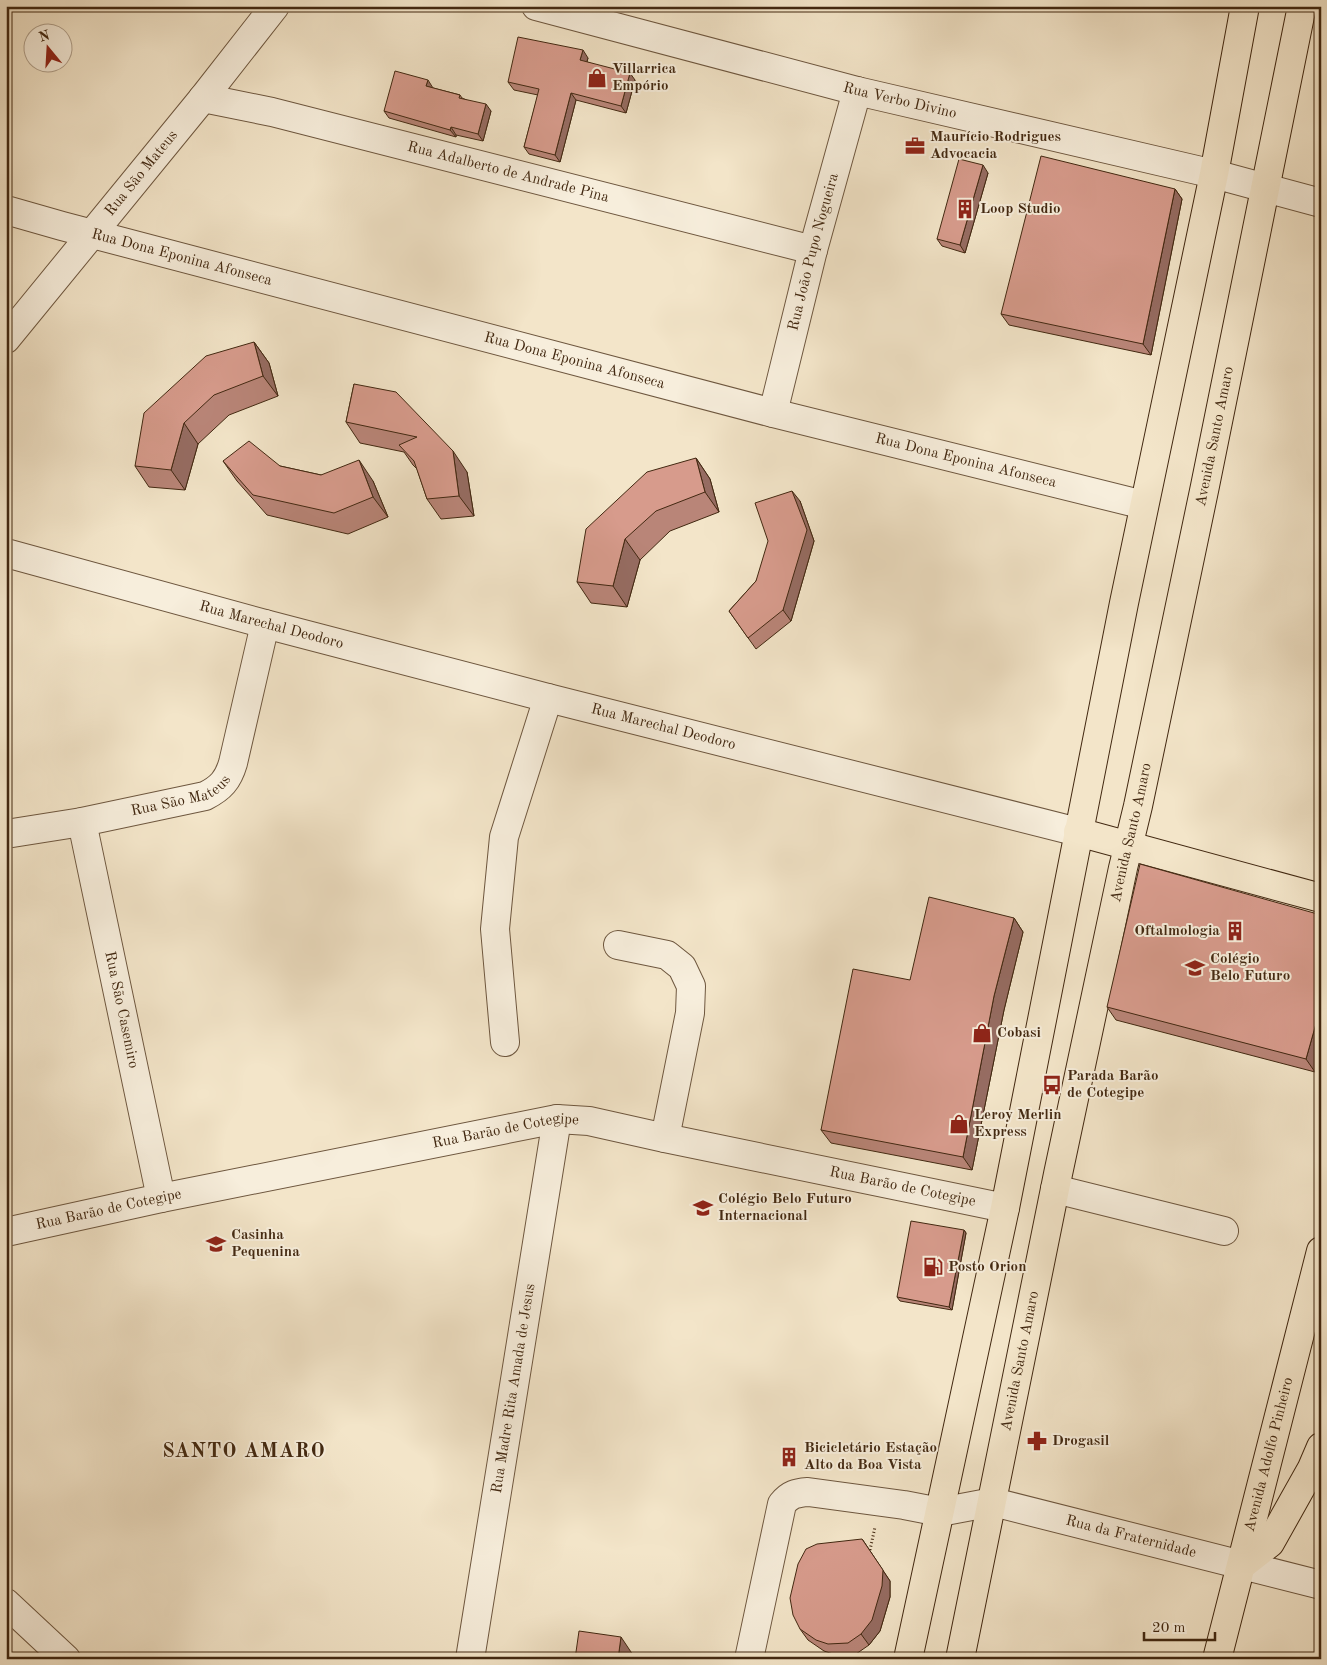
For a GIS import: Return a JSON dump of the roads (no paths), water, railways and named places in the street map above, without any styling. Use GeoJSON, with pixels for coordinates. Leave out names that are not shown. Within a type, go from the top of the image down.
{"type":"FeatureCollection","features":[{"type":"Feature","properties":{"kind":"main road","name":"Avenida Santo Amaro"},"geometry":{"type":"LineString","coordinates":[[960,1659],[1055,1189],[1138,806],[1302,6]]}},
{"type":"Feature","properties":{"kind":"main road"},"geometry":{"type":"LineString","coordinates":[[908,1659],[1005,1208],[1144,504],[1214,174],[1239,8]]}},
{"type":"Feature","properties":{"kind":"main road","name":"Rua Marechal Deodoro"},"geometry":{"type":"LineString","coordinates":[[1078,832],[1321,898]]}},
{"type":"Feature","properties":{"kind":"main road","name":"Avenida Adolfo Pinheiro"},"geometry":{"type":"LineString","coordinates":[[1217,1659],[1321,1251]]}},
{"type":"Feature","properties":{"kind":"main road"},"geometry":{"type":"LineString","coordinates":[[1242,1565],[1270,1543],[1312,1468],[1321,1448]]}},
{"type":"Feature","properties":{"kind":"street","name":"Rua São Mateus"},"geometry":{"type":"LineString","coordinates":[[6,339],[203,98],[275,6]]}},
{"type":"Feature","properties":{"kind":"street","name":"Rua Verbo Divino"},"geometry":{"type":"LineString","coordinates":[[536,6],[586,13],[857,91],[1214,174],[1321,203]]}},
{"type":"Feature","properties":{"kind":"street","name":"Rua João Pupo Nogueira"},"geometry":{"type":"LineString","coordinates":[[773,413],[813,250],[857,91]]}},
{"type":"Feature","properties":{"kind":"street","name":"Rua Adalberto de Andrade Pina"},"geometry":{"type":"LineString","coordinates":[[203,98],[272,112],[813,250]]}},
{"type":"Feature","properties":{"kind":"street","name":"Rua Dona Eponina Afonseca"},"geometry":{"type":"LineString","coordinates":[[6,210],[773,413],[1144,504]]}},
{"type":"Feature","properties":{"kind":"street","name":"Rua Marechal Deodoro"},"geometry":{"type":"LineString","coordinates":[[6,553],[265,624],[548,698],[1078,832]]}},
{"type":"Feature","properties":{"kind":"street","name":"Rua São Mateus"},"geometry":{"type":"LineString","coordinates":[[6,834],[82,822],[205,796],[217,790],[224,783],[232,764],[265,624]]}},
{"type":"Feature","properties":{"kind":"street"},"geometry":{"type":"LineString","coordinates":[[505,1042],[495,928],[504,837],[548,698]]}},
{"type":"Feature","properties":{"kind":"street","name":"Rua São Casemiro"},"geometry":{"type":"LineString","coordinates":[[82,822],[162,1198]]}},
{"type":"Feature","properties":{"kind":"street"},"geometry":{"type":"LineString","coordinates":[[618,945],[667,956],[682,967],[691,986],[690,1013],[665,1138]]}},
{"type":"Feature","properties":{"kind":"street","name":"Rua Barão de Cotegipe"},"geometry":{"type":"LineString","coordinates":[[6,1232],[162,1198],[557,1119],[589,1121],[1005,1208]]}},
{"type":"Feature","properties":{"kind":"street","name":"Rua Madre Rita Amada de Jesus"},"geometry":{"type":"LineString","coordinates":[[470,1659],[557,1119]]}},
{"type":"Feature","properties":{"kind":"street"},"geometry":{"type":"LineString","coordinates":[[1055,1189],[1224,1231]]}},
{"type":"Feature","properties":{"kind":"street"},"geometry":{"type":"LineString","coordinates":[[750,1659],[782,1504],[789,1496],[808,1492],[904,1505],[940,1512]]}},
{"type":"Feature","properties":{"kind":"street","name":"Rua da Fraternidade"},"geometry":{"type":"LineString","coordinates":[[940,1512],[993,1502],[1321,1585]]}},
{"type":"Feature","properties":{"kind":"street"},"geometry":{"type":"LineString","coordinates":[[6,1602],[66,1659]]}},
{"type":"Feature","properties":{"kind":"place","name":"Villarrica Empório"},"geometry":{"type":"Point","coordinates":[597,78]}},
{"type":"Feature","properties":{"kind":"place","name":"Maurício Rodrigues Advocacia"},"geometry":{"type":"Point","coordinates":[915,146]}},
{"type":"Feature","properties":{"kind":"place","name":"Loop Studio"},"geometry":{"type":"Point","coordinates":[965,209]}},
{"type":"Feature","properties":{"kind":"place","name":"Oftalmologia"},"geometry":{"type":"Point","coordinates":[1235,931]}},
{"type":"Feature","properties":{"kind":"place","name":"Colégio Belo Futuro"},"geometry":{"type":"Point","coordinates":[1195,968]}},
{"type":"Feature","properties":{"kind":"place","name":"Cobasi"},"geometry":{"type":"Point","coordinates":[982,1033]}},
{"type":"Feature","properties":{"kind":"place","name":"Parada Barão de Cotegipe"},"geometry":{"type":"Point","coordinates":[1052,1085]}},
{"type":"Feature","properties":{"kind":"place","name":"Leroy Merlin Express"},"geometry":{"type":"Point","coordinates":[959,1124]}},
{"type":"Feature","properties":{"kind":"place","name":"Colégio Belo Futuro Internacional"},"geometry":{"type":"Point","coordinates":[703,1208]}},
{"type":"Feature","properties":{"kind":"place","name":"Casinha Pequenina"},"geometry":{"type":"Point","coordinates":[216,1244]}},
{"type":"Feature","properties":{"kind":"place","name":"Posto Orion"},"geometry":{"type":"Point","coordinates":[933,1267]}},
{"type":"Feature","properties":{"kind":"place","name":"Drogasil"},"geometry":{"type":"Point","coordinates":[1037,1441]}},
{"type":"Feature","properties":{"kind":"place","name":"Bicicletário Estação Alto da Boa Vista"},"geometry":{"type":"Point","coordinates":[789,1457]}},
{"type":"Feature","properties":{"kind":"district","name":"SANTO AMARO"},"geometry":{"type":"Point","coordinates":[244,1452]}}]}
